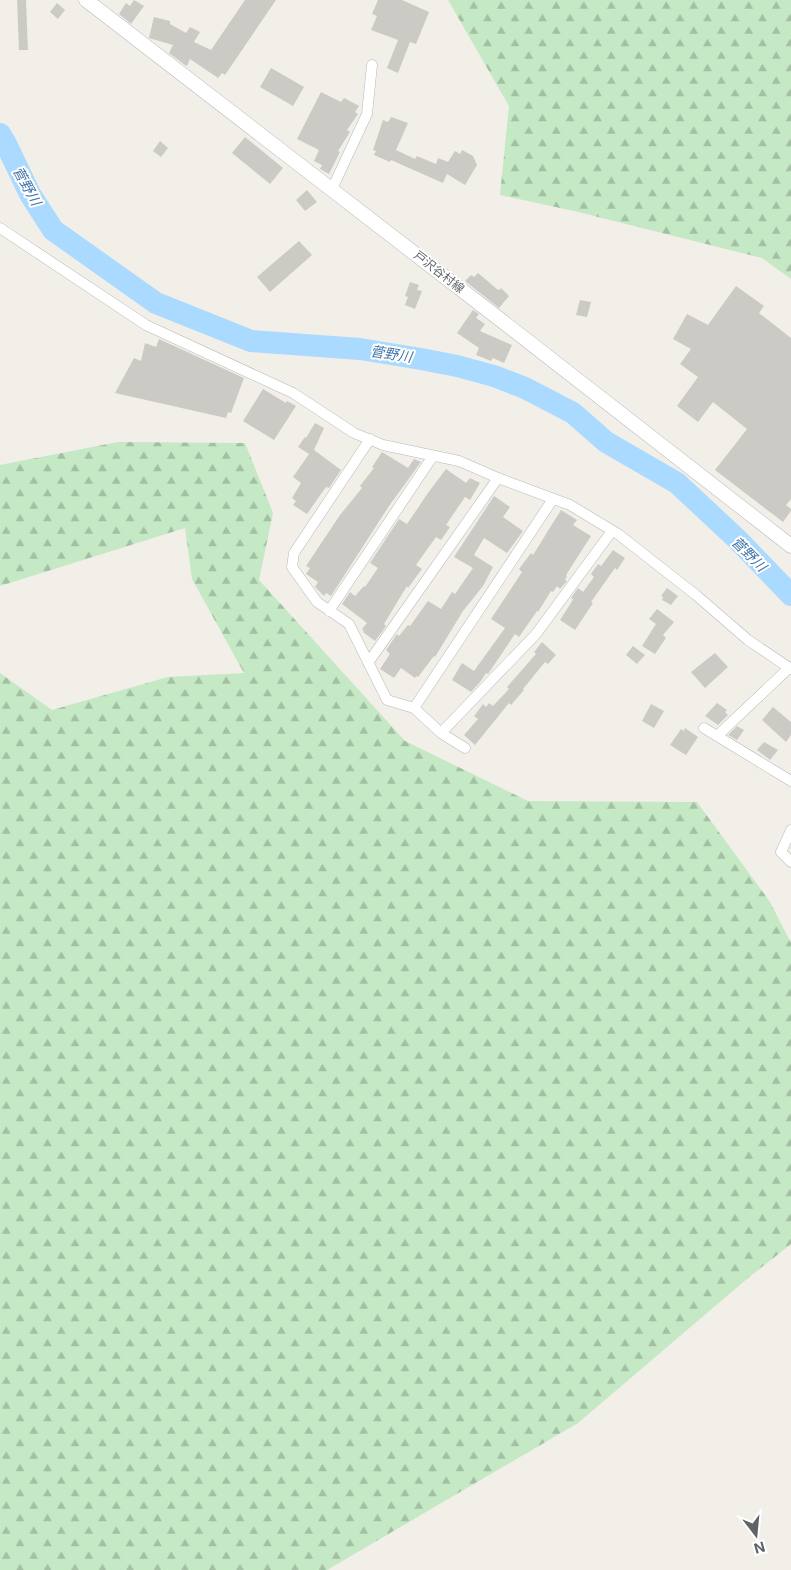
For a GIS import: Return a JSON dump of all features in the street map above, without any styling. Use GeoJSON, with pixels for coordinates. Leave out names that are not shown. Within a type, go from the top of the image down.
{"type":"FeatureCollection","features":[{"type":"Feature","properties":{"kind":"main road","name":"戸沢谷村線"},"geometry":{"type":"LineString","coordinates":[[86,0],[791,546]]}},
{"type":"Feature","properties":{"kind":"street"},"geometry":{"type":"LineString","coordinates":[[332,189],[367,114],[372,65]]}},
{"type":"Feature","properties":{"kind":"street"},"geometry":{"type":"LineString","coordinates":[[0,228],[146,325],[293,393],[354,433],[383,445],[459,461],[570,505],[612,530],[696,595],[748,640],[790,668],[717,736]]}},
{"type":"Feature","properties":{"kind":"street"},"geometry":{"type":"LineString","coordinates":[[370,439],[294,553],[292,567],[317,602],[349,624],[387,700],[414,708],[441,733],[465,748]]}},
{"type":"Feature","properties":{"kind":"street"},"geometry":{"type":"LineString","coordinates":[[329,611],[434,456]]}},
{"type":"Feature","properties":{"kind":"street"},"geometry":{"type":"LineString","coordinates":[[368,663],[498,478]]}},
{"type":"Feature","properties":{"kind":"street"},"geometry":{"type":"LineString","coordinates":[[414,708],[553,499]]}},
{"type":"Feature","properties":{"kind":"street"},"geometry":{"type":"LineString","coordinates":[[441,733],[536,634],[612,530]]}},
{"type":"Feature","properties":{"kind":"street"},"geometry":{"type":"LineString","coordinates":[[704,728],[791,781]]}},
{"type":"Feature","properties":{"kind":"street"},"geometry":{"type":"LineString","coordinates":[[791,830],[781,852],[791,862]]}},
{"type":"Feature","properties":{"kind":"green space"},"geometry":{"type":"Polygon","coordinates":[[[448,0],[791,0],[791,279],[762,258],[574,211],[500,195],[509,106],[448,0]]]}},
{"type":"Feature","properties":{"kind":"green space"},"geometry":{"type":"Polygon","coordinates":[[[118,442],[245,443],[273,513],[259,580],[405,741],[528,801],[697,802],[770,902],[791,943],[791,1244],[748,1278],[578,1423],[327,1570],[0,1570],[0,673],[52,710],[168,677],[244,673],[192,579],[185,528],[0,586],[0,465],[118,442]]]}},
{"type":"Feature","properties":{"kind":"building"},"geometry":{"type":"Polygon","coordinates":[[[17,0],[26,0],[28,50],[19,50],[17,0]]]}},
{"type":"Feature","properties":{"kind":"building"},"geometry":{"type":"Polygon","coordinates":[[[134,0],[144,6],[131,24],[119,14],[126,3],[130,6],[134,0]]]}},
{"type":"Feature","properties":{"kind":"building"},"geometry":{"type":"Polygon","coordinates":[[[245,0],[276,0],[225,75],[222,73],[218,78],[190,59],[187,66],[185,65],[169,53],[173,45],[149,38],[154,17],[170,21],[170,24],[186,33],[190,27],[200,32],[194,42],[211,50],[245,0]]]}},
{"type":"Feature","properties":{"kind":"building"},"geometry":{"type":"Polygon","coordinates":[[[378,0],[402,0],[429,12],[416,44],[410,42],[398,73],[387,68],[398,40],[371,30],[377,16],[372,14],[378,0]]]}},
{"type":"Feature","properties":{"kind":"building"},"geometry":{"type":"Polygon","coordinates":[[[57,3],[65,10],[58,19],[50,12],[57,3]]]}},
{"type":"Feature","properties":{"kind":"building"},"geometry":{"type":"Polygon","coordinates":[[[271,68],[304,87],[293,106],[260,87],[271,68]]]}},
{"type":"Feature","properties":{"kind":"building"},"geometry":{"type":"Polygon","coordinates":[[[321,92],[341,102],[344,98],[359,106],[355,112],[358,114],[347,130],[350,132],[338,151],[340,152],[329,174],[320,169],[322,165],[314,161],[319,150],[297,139],[321,92]]]}},
{"type":"Feature","properties":{"kind":"building"},"geometry":{"type":"Polygon","coordinates":[[[391,117],[408,123],[396,150],[415,159],[417,156],[436,164],[438,158],[448,162],[455,151],[460,154],[462,150],[473,156],[477,165],[465,185],[447,174],[443,183],[391,160],[390,162],[374,155],[376,151],[373,150],[383,120],[388,122],[391,117]]]}},
{"type":"Feature","properties":{"kind":"building"},"geometry":{"type":"Polygon","coordinates":[[[245,137],[283,168],[270,184],[232,153],[245,137]]]}},
{"type":"Feature","properties":{"kind":"building"},"geometry":{"type":"Polygon","coordinates":[[[160,141],[168,148],[161,157],[153,151],[160,141]]]}},
{"type":"Feature","properties":{"kind":"building"},"geometry":{"type":"Polygon","coordinates":[[[307,190],[317,202],[305,211],[296,200],[307,190]]]}},
{"type":"Feature","properties":{"kind":"building"},"geometry":{"type":"Polygon","coordinates":[[[299,241],[312,255],[270,292],[257,277],[299,241]]]}},
{"type":"Feature","properties":{"kind":"building"},"geometry":{"type":"Polygon","coordinates":[[[478,273],[497,289],[501,288],[509,296],[499,308],[465,281],[471,275],[474,277],[478,273]]]}},
{"type":"Feature","properties":{"kind":"building"},"geometry":{"type":"Polygon","coordinates":[[[410,282],[419,285],[417,290],[422,291],[415,309],[405,305],[408,297],[405,296],[410,282]]]}},
{"type":"Feature","properties":{"kind":"building"},"geometry":{"type":"Polygon","coordinates":[[[736,286],[764,306],[759,313],[791,338],[791,499],[786,505],[791,511],[783,522],[715,470],[747,429],[713,402],[698,422],[677,406],[698,377],[680,364],[691,349],[673,339],[687,314],[708,325],[736,286]]]}},
{"type":"Feature","properties":{"kind":"building"},"geometry":{"type":"Polygon","coordinates":[[[580,300],[591,302],[587,317],[576,315],[580,300]]]}},
{"type":"Feature","properties":{"kind":"building"},"geometry":{"type":"Polygon","coordinates":[[[473,310],[479,314],[476,318],[485,324],[480,331],[512,345],[504,363],[493,358],[491,361],[476,355],[479,348],[457,333],[473,310]]]}},
{"type":"Feature","properties":{"kind":"building"},"geometry":{"type":"Polygon","coordinates":[[[159,339],[244,378],[231,413],[228,412],[226,418],[115,393],[134,358],[141,361],[145,343],[156,347],[159,339]]]}},
{"type":"Feature","properties":{"kind":"building"},"geometry":{"type":"Polygon","coordinates":[[[263,389],[286,403],[287,401],[296,406],[274,440],[243,421],[263,389]]]}},
{"type":"Feature","properties":{"kind":"building"},"geometry":{"type":"Polygon","coordinates":[[[315,423],[324,428],[314,450],[341,470],[329,488],[326,487],[307,514],[293,505],[296,501],[292,498],[301,483],[293,477],[309,454],[298,447],[315,423]]]}},
{"type":"Feature","properties":{"kind":"building"},"geometry":{"type":"Polygon","coordinates":[[[382,452],[408,468],[414,459],[421,462],[389,506],[331,596],[326,593],[324,596],[315,587],[318,582],[306,574],[310,568],[306,566],[340,515],[362,488],[360,486],[374,468],[372,467],[382,452]]]}},
{"type":"Feature","properties":{"kind":"building"},"geometry":{"type":"Polygon","coordinates":[[[446,469],[466,483],[470,478],[480,483],[470,500],[465,497],[446,525],[450,527],[441,540],[436,537],[416,565],[422,569],[408,588],[407,586],[384,624],[386,626],[375,641],[363,632],[362,629],[367,623],[342,604],[350,592],[355,596],[365,587],[378,568],[370,563],[399,519],[407,524],[446,469]]]}},
{"type":"Feature","properties":{"kind":"building"},"geometry":{"type":"Polygon","coordinates":[[[494,496],[510,507],[503,517],[523,531],[507,553],[484,538],[474,555],[493,567],[483,586],[463,611],[435,657],[418,677],[416,676],[415,678],[401,668],[394,678],[380,669],[390,654],[386,650],[397,634],[399,636],[408,625],[410,626],[428,601],[441,609],[452,592],[455,594],[473,568],[454,557],[494,496]]]}},
{"type":"Feature","properties":{"kind":"building"},"geometry":{"type":"Polygon","coordinates":[[[561,510],[577,520],[573,525],[591,536],[566,575],[565,580],[567,581],[560,589],[557,586],[553,592],[551,591],[519,637],[515,634],[488,674],[486,673],[471,692],[452,680],[462,663],[474,671],[505,628],[491,619],[522,572],[519,569],[531,553],[533,555],[561,510]]]}},
{"type":"Feature","properties":{"kind":"building"},"geometry":{"type":"Polygon","coordinates":[[[613,550],[625,558],[617,570],[615,568],[591,602],[593,603],[575,630],[560,620],[578,588],[583,592],[594,577],[591,574],[598,564],[601,566],[613,550]]]}},
{"type":"Feature","properties":{"kind":"building"},"geometry":{"type":"Polygon","coordinates":[[[667,588],[678,596],[671,605],[662,600],[663,597],[661,596],[667,588]]]}},
{"type":"Feature","properties":{"kind":"building"},"geometry":{"type":"Polygon","coordinates":[[[657,609],[674,622],[663,635],[666,638],[655,654],[642,646],[656,624],[649,619],[657,609]]]}},
{"type":"Feature","properties":{"kind":"building"},"geometry":{"type":"Polygon","coordinates":[[[542,642],[556,655],[548,664],[545,662],[524,690],[511,705],[509,703],[475,745],[464,735],[478,719],[474,716],[483,704],[486,707],[489,703],[493,706],[509,689],[507,687],[536,654],[534,652],[542,642]]]}},
{"type":"Feature","properties":{"kind":"building"},"geometry":{"type":"Polygon","coordinates":[[[633,646],[645,655],[637,664],[626,655],[633,646]]]}},
{"type":"Feature","properties":{"kind":"building"},"geometry":{"type":"Polygon","coordinates":[[[715,653],[728,667],[705,688],[691,672],[715,653]]]}},
{"type":"Feature","properties":{"kind":"building"},"geometry":{"type":"Polygon","coordinates":[[[717,703],[727,710],[725,712],[728,715],[718,725],[705,716],[717,703]]]}},
{"type":"Feature","properties":{"kind":"building"},"geometry":{"type":"Polygon","coordinates":[[[651,704],[664,711],[654,728],[642,721],[651,704]]]}},
{"type":"Feature","properties":{"kind":"building"},"geometry":{"type":"Polygon","coordinates":[[[773,707],[791,722],[791,735],[786,742],[762,720],[773,707]]]}},
{"type":"Feature","properties":{"kind":"building"},"geometry":{"type":"Polygon","coordinates":[[[737,726],[744,730],[737,740],[728,735],[737,726]]]}},
{"type":"Feature","properties":{"kind":"building"},"geometry":{"type":"Polygon","coordinates":[[[685,728],[698,737],[686,755],[670,745],[681,729],[684,731],[685,728]]]}},
{"type":"Feature","properties":{"kind":"building"},"geometry":{"type":"Polygon","coordinates":[[[764,742],[778,750],[770,760],[757,750],[764,742]]]}},
{"type":"Feature","properties":{"kind":"waterway","name":"菅野川"},"geometry":{"type":"LineString","coordinates":[[0,134],[30,194],[53,230],[156,303],[251,341],[360,349],[421,359],[494,376],[525,388],[573,413],[606,442],[677,483],[738,540],[791,595]]}}]}
